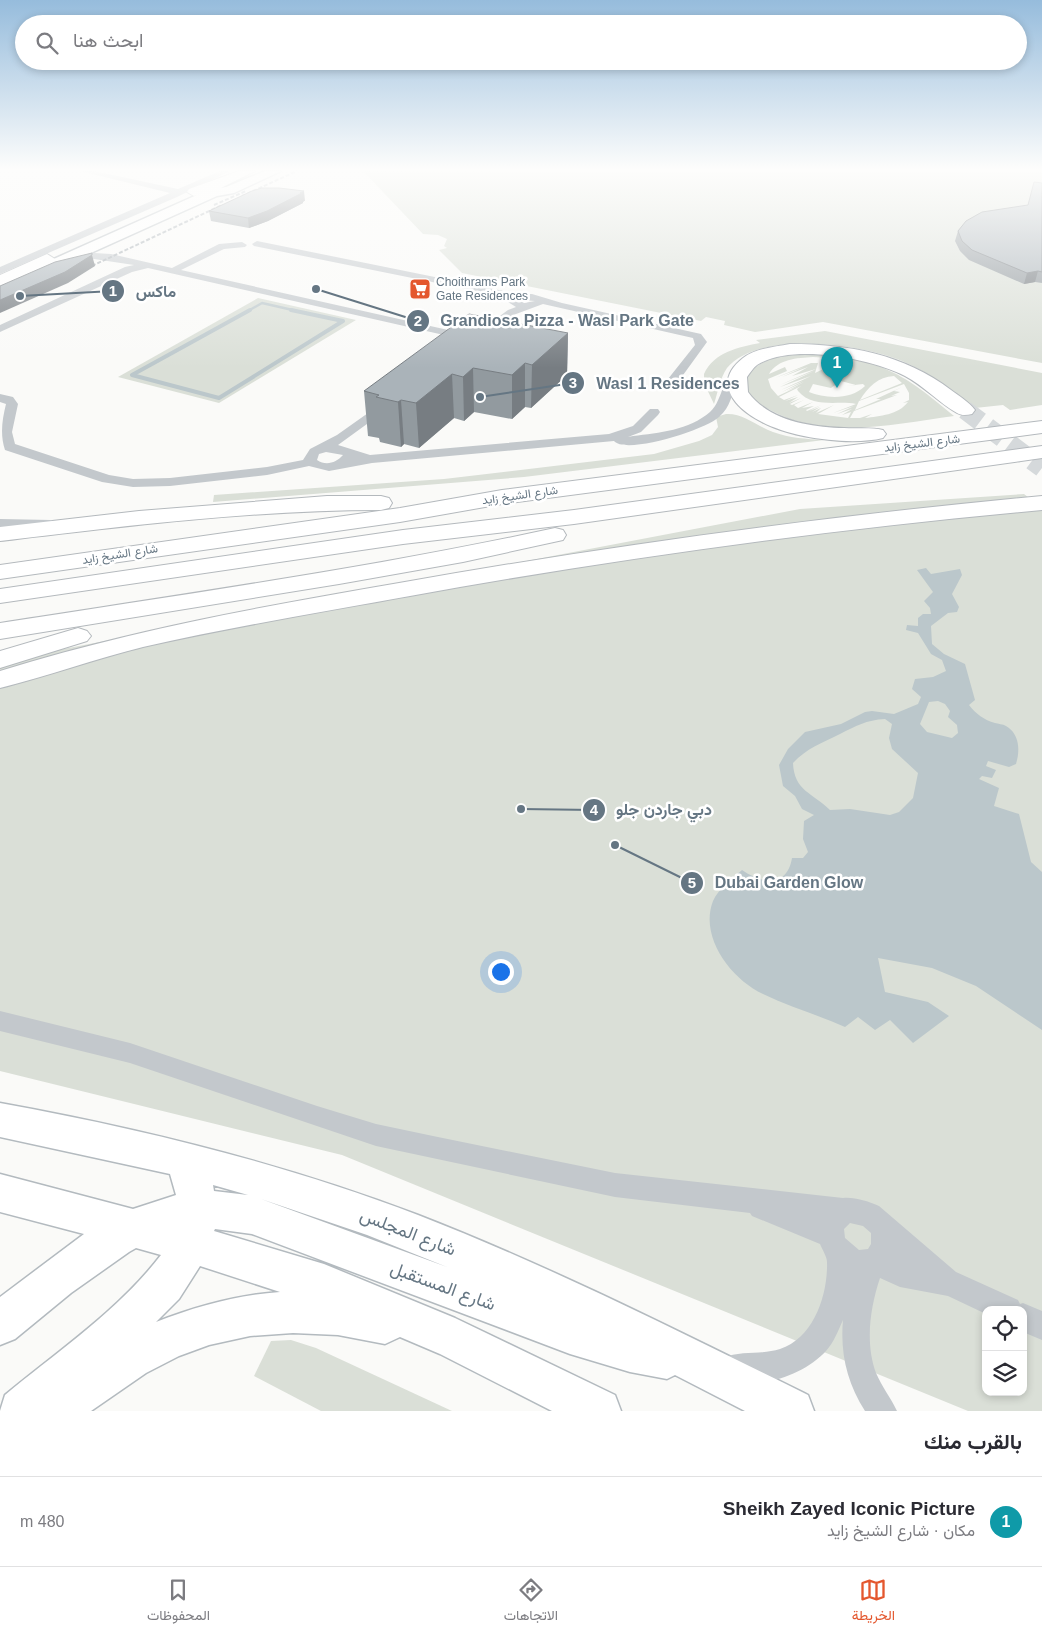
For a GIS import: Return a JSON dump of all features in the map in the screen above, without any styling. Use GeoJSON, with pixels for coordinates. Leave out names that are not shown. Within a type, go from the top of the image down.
{"type":"FeatureCollection","features":[{"type":"Feature","properties":{"kind":"main road"},"geometry":{"type":"LineString","coordinates":[[0,289],[99,237]]}},
{"type":"Feature","properties":{"kind":"main road"},"geometry":{"type":"LineString","coordinates":[[0,279],[48,263],[110,237]]}},
{"type":"Feature","properties":{"kind":"main road"},"geometry":{"type":"LineString","coordinates":[[965,410],[910,371],[890,362],[857,354],[810,350],[778,352],[757,358],[742,369],[737,378],[737,388],[748,405],[774,420],[813,430],[842,434],[885,434],[991,420],[1042,418]]}},
{"type":"Feature","properties":{"kind":"main road","name":"شارع الشيخ زايد"},"geometry":{"type":"LineString","coordinates":[[0,572],[400,515],[502,497],[1042,427]]}},
{"type":"Feature","properties":{"kind":"main road","name":"شارع الشيخ زايد"},"geometry":{"type":"LineString","coordinates":[[0,588],[410,528],[1042,442]]}},
{"type":"Feature","properties":{"kind":"main road"},"geometry":{"type":"LineString","coordinates":[[0,596],[403,537],[664,505],[1042,452]]}},
{"type":"Feature","properties":{"kind":"main road"},"geometry":{"type":"LineString","coordinates":[[0,660],[55,642],[135,622],[330,584],[482,558],[738,521],[1042,488]]}},
{"type":"Feature","properties":{"kind":"main road"},"geometry":{"type":"LineString","coordinates":[[0,534],[70,524],[327,503],[364,505],[502,497]]}},
{"type":"Feature","properties":{"kind":"main road"},"geometry":{"type":"LineString","coordinates":[[0,680],[65,659],[138,640],[486,575],[802,527],[1042,503]]}},
{"type":"Feature","properties":{"kind":"main road"},"geometry":{"type":"LineString","coordinates":[[0,631],[215,598],[463,555],[546,537],[664,505]]}},
{"type":"Feature","properties":{"kind":"main road"},"geometry":{"type":"LineString","coordinates":[[0,621],[346,565],[527,531],[610,512]]}},
{"type":"Feature","properties":{"kind":"main road","name":"شارع المجلس"},"geometry":{"type":"LineString","coordinates":[[0,1120],[80,1135],[183,1158],[299,1192],[418,1235],[540,1287],[792,1411]]}},
{"type":"Feature","properties":{"kind":"main road"},"geometry":{"type":"LineString","coordinates":[[21,1411],[149,1303],[173,1276],[193,1226],[196,1190],[191,1173],[183,1158]]}},
{"type":"Feature","properties":{"kind":"main road"},"geometry":{"type":"LineString","coordinates":[[0,1193],[134,1228],[193,1226],[324,1285],[456,1339],[599,1411]]}},
{"type":"Feature","properties":{"kind":"main road","name":"شارع المستقبل"},"geometry":{"type":"LineString","coordinates":[[193,1226],[234,1210],[252,1214],[600,1343],[630,1351],[691,1360]]}},
{"type":"Feature","properties":{"kind":"main road"},"geometry":{"type":"LineString","coordinates":[[0,1324],[77,1262],[134,1228]]}},
{"type":"Feature","properties":{"kind":"main road"},"geometry":{"type":"LineString","coordinates":[[55,1411],[100,1376],[154,1345],[210,1323],[237,1316],[290,1310],[342,1313],[456,1339]]}},
{"type":"Feature","properties":{"kind":"street"},"geometry":{"type":"LineString","coordinates":[[0,271],[78,237]]}},
{"type":"Feature","properties":{"kind":"street"},"geometry":{"type":"LineString","coordinates":[[257,244],[500,294],[514,303],[559,306],[697,336],[701,342],[700,345],[674,379]]}},
{"type":"Feature","properties":{"kind":"street"},"geometry":{"type":"LineString","coordinates":[[177,268],[222,246],[242,245]]}},
{"type":"Feature","properties":{"kind":"street"},"geometry":{"type":"LineString","coordinates":[[48,263],[94,256],[123,259],[475,340]]}},
{"type":"Feature","properties":{"kind":"street"},"geometry":{"type":"LineString","coordinates":[[0,328],[121,270],[127,264],[123,259]]}},
{"type":"Feature","properties":{"kind":"street"},"geometry":{"type":"LineString","coordinates":[[0,328],[129,269],[152,266]]}},
{"type":"Feature","properties":{"kind":"street"},"geometry":{"type":"LineString","coordinates":[[459,351],[475,340],[514,303],[532,297],[534,304]]}},
{"type":"Feature","properties":{"kind":"street"},"geometry":{"type":"LineString","coordinates":[[311,462],[310,456],[322,449],[343,451],[372,459],[590,441],[643,439],[672,434],[696,426],[723,406],[730,382],[742,369]]}},
{"type":"Feature","properties":{"kind":"street"},"geometry":{"type":"LineString","coordinates":[[0,398],[9,400],[12,404],[2,433],[3,440],[10,447],[107,479],[133,483],[170,482],[273,470],[311,462],[324,467],[343,451],[398,395]]}},
{"type":"Feature","properties":{"kind":"street"},"geometry":{"type":"LineString","coordinates":[[590,441],[611,438],[637,429],[654,412]]}},
{"type":"Feature","properties":{"kind":"street"},"geometry":{"type":"LineString","coordinates":[[0,523],[70,524]]}},
{"type":"Feature","properties":{"kind":"street"},"geometry":{"type":"LineString","coordinates":[[0,1021],[130,1053],[376,1136],[615,1186],[751,1202],[809,1228],[838,1234],[857,1263],[874,1262],[900,1273],[950,1283],[999,1306]]}},
{"type":"Feature","properties":{"kind":"street"},"geometry":{"type":"LineString","coordinates":[[691,1360],[754,1370],[780,1364],[804,1353],[816,1342],[832,1312],[838,1234],[860,1211],[876,1220],[950,1283]]}},
{"type":"Feature","properties":{"kind":"street"},"geometry":{"type":"LineString","coordinates":[[882,1227],[886,1244],[884,1252],[874,1262],[860,1299],[855,1340],[860,1370],[866,1386],[882,1411]]}},
{"type":"Feature","properties":{"kind":"street"},"geometry":{"type":"LineString","coordinates":[[1027,1319],[1042,1326]]}},
{"type":"Feature","properties":{"kind":"shaded area"},"geometry":{"type":"Polygon","coordinates":[[[442,237],[1042,237],[1042,363],[823,322],[755,332],[724,325],[725,321],[706,317],[701,321],[462,273],[439,250],[447,248],[444,246],[447,239],[442,237]]]}},
{"type":"Feature","properties":{"kind":"shaded area"},"geometry":{"type":"Polygon","coordinates":[[[258,298],[356,320],[219,403],[118,377],[258,298]]]}},
{"type":"Feature","properties":{"kind":"shaded area"},"geometry":{"type":"Polygon","coordinates":[[[825,331],[1042,373],[1042,405],[1010,410],[1003,405],[975,408],[931,376],[902,361],[862,350],[811,344],[762,348],[742,356],[727,368],[714,404],[704,383],[704,374],[714,360],[744,346],[760,343],[756,340],[825,331]]]}},
{"type":"Feature","properties":{"kind":"shaded area"},"geometry":{"type":"Polygon","coordinates":[[[805,354],[858,360],[890,371],[920,389],[954,416],[860,428],[813,425],[790,419],[764,407],[753,398],[745,381],[750,372],[757,366],[775,358],[805,354]],[[813,357],[794,359],[777,365],[769,374],[785,367],[787,371],[768,379],[771,388],[778,396],[804,382],[782,392],[803,381],[781,390],[811,376],[780,387],[814,371],[780,385],[816,369],[792,376],[808,367],[782,377],[804,367],[775,378],[811,363],[818,363],[815,373],[844,359],[813,357]],[[894,376],[874,384],[860,400],[902,383],[894,376]],[[837,380],[838,383],[831,388],[813,384],[809,392],[822,396],[837,397],[852,394],[865,386],[863,384],[856,385],[837,380]],[[904,384],[859,401],[855,410],[881,399],[876,399],[902,387],[894,391],[900,392],[891,396],[897,395],[854,411],[850,418],[860,418],[872,414],[865,418],[888,414],[899,410],[908,402],[903,403],[909,400],[909,393],[904,384]],[[801,386],[779,397],[784,400],[798,395],[785,401],[798,397],[789,403],[801,398],[790,404],[792,405],[804,400],[794,405],[798,408],[813,402],[802,408],[814,406],[807,411],[821,405],[809,411],[820,407],[812,412],[821,408],[816,413],[834,405],[818,414],[848,418],[851,412],[842,415],[852,409],[837,414],[854,406],[833,413],[856,404],[826,403],[811,400],[804,397],[798,391],[797,389],[801,386]]]}},
{"type":"Feature","properties":{"kind":"shaded area"},"geometry":{"type":"Polygon","coordinates":[[[726,414],[744,418],[779,434],[824,440],[524,477],[213,502],[214,495],[444,479],[654,454],[699,441],[712,435],[718,427],[716,417],[726,414]]]}},
{"type":"Feature","properties":{"kind":"shaded area"},"geometry":{"type":"Polygon","coordinates":[[[1024,494],[1042,508],[1042,1411],[968,1411],[342,1155],[0,1071],[0,661],[800,509],[1024,494]]]}},
{"type":"Feature","properties":{"kind":"shaded area"},"geometry":{"type":"Polygon","coordinates":[[[926,568],[931,574],[960,569],[962,575],[952,594],[959,607],[957,612],[948,613],[931,626],[932,644],[944,654],[965,664],[975,700],[969,705],[977,714],[991,722],[1005,725],[1011,729],[1018,743],[1016,764],[1009,767],[988,761],[986,766],[996,770],[992,778],[982,776],[979,779],[999,788],[994,806],[1019,814],[1031,862],[1042,872],[1042,1030],[976,986],[932,968],[878,958],[885,992],[928,1002],[949,1016],[913,1043],[890,1020],[875,1030],[858,1017],[845,1027],[773,999],[751,987],[729,967],[714,942],[710,929],[710,915],[715,897],[742,870],[765,880],[779,879],[789,868],[792,858],[803,858],[808,852],[803,839],[804,821],[814,815],[802,809],[795,796],[783,786],[779,765],[788,749],[805,732],[841,724],[865,712],[894,714],[918,704],[921,697],[912,689],[915,679],[933,677],[946,671],[942,660],[931,654],[918,633],[906,630],[907,625],[918,626],[918,618],[923,614],[931,614],[930,608],[924,601],[933,592],[917,570],[926,568]],[[938,701],[929,702],[920,724],[927,732],[952,738],[958,733],[957,725],[948,717],[950,711],[945,704],[938,701]],[[885,719],[856,726],[804,753],[793,763],[794,772],[801,786],[830,810],[850,809],[890,815],[899,812],[913,798],[918,773],[892,749],[889,738],[892,724],[885,719]]]}},
{"type":"Feature","properties":{"kind":"shaded area"},"geometry":{"type":"Polygon","coordinates":[[[291,1340],[316,1348],[452,1411],[321,1411],[254,1376],[271,1341],[291,1340]]]}},
{"type":"Feature","properties":{"kind":"building"},"geometry":{"type":"Polygon","coordinates":[[[960,237],[1042,237],[1042,272],[1027,273],[972,250],[962,241],[960,237]]]}},
{"type":"Feature","properties":{"kind":"building"},"geometry":{"type":"Polygon","coordinates":[[[92,253],[92,255],[65,272],[0,300],[0,286],[55,262],[92,253]]]}},
{"type":"Feature","properties":{"kind":"building"},"geometry":{"type":"Polygon","coordinates":[[[469,314],[568,333],[532,365],[525,363],[512,375],[473,368],[463,377],[452,374],[416,403],[401,400],[398,402],[376,397],[379,395],[364,391],[469,314]]]}},
{"type":"Feature","properties":{"kind":"waterway"},"geometry":{"type":"LineString","coordinates":[[248,311],[262,303],[297,311]]}},
{"type":"Feature","properties":{"kind":"waterway"},"geometry":{"type":"LineString","coordinates":[[250,310],[132,375],[219,398],[343,321],[291,310]]}},
{"type":"Feature","properties":{"kind":"tunnel"},"geometry":{"type":"LineString","coordinates":[[965,410],[1042,468]]}},
{"type":"Feature","properties":{"kind":"railway"},"geometry":{"type":"LineString","coordinates":[[81,271],[154,237]]}},
{"type":"Feature","properties":{"kind":"place","name":"Grandiosa Pizza - Wasl Park Gate"},"geometry":{"type":"Point","coordinates":[316,289]}},
{"type":"Feature","properties":{"kind":"place","name":"Choithrams Park Gate Residences"},"geometry":{"type":"Point","coordinates":[420,289]}},
{"type":"Feature","properties":{"kind":"place","name":"ماكس"},"geometry":{"type":"Point","coordinates":[20,296]}},
{"type":"Feature","properties":{"kind":"place","name":"Sheikh Zayed Iconic Picture"},"geometry":{"type":"Point","coordinates":[837,388]}},
{"type":"Feature","properties":{"kind":"place","name":"Wasl 1 Residences"},"geometry":{"type":"Point","coordinates":[480,397]}},
{"type":"Feature","properties":{"kind":"place","name":"دبي جاردن جلو"},"geometry":{"type":"Point","coordinates":[521,809]}},
{"type":"Feature","properties":{"kind":"place","name":"Dubai Garden Glow"},"geometry":{"type":"Point","coordinates":[615,845]}}]}
